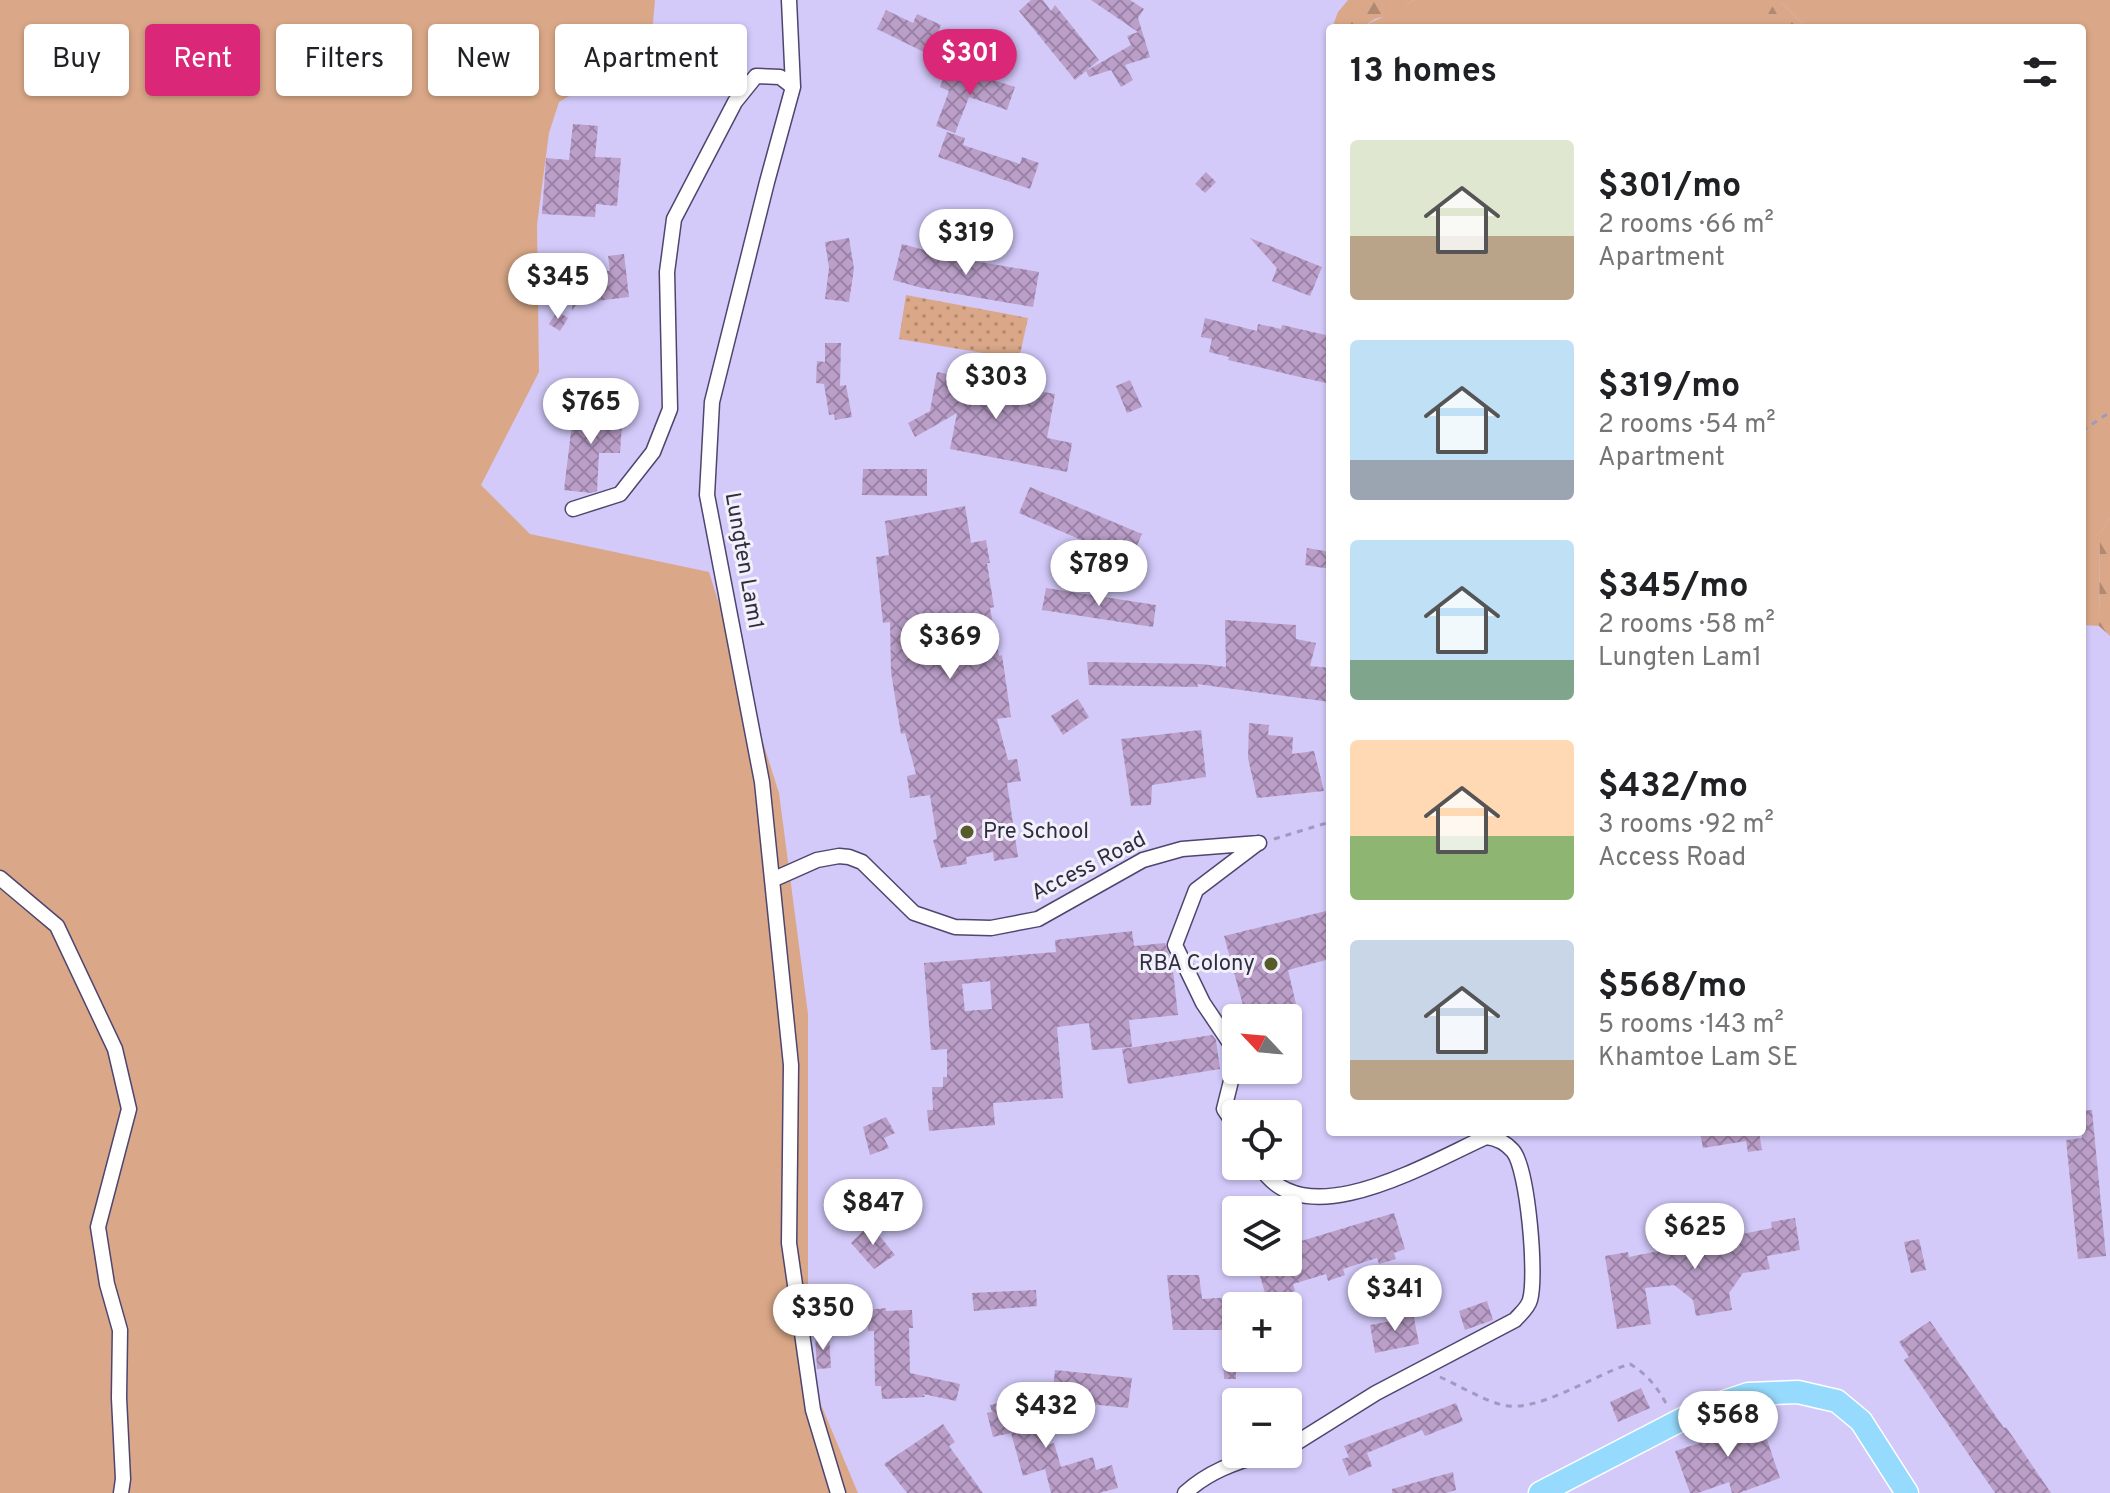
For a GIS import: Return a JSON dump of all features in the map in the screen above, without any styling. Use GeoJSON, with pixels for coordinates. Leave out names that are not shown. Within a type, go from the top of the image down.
{"type":"FeatureCollection","features":[{"type":"Feature","properties":{"kind":"main road"},"geometry":{"type":"LineString","coordinates":[[1540,1493],[1700,1410],[1748,1394],[1798,1392],[1837,1401],[1861,1421],[1907,1493]]}},
{"type":"Feature","properties":{"kind":"street","name":"Lungten Lam1"},"geometry":{"type":"LineString","coordinates":[[789,0],[793,87],[712,402],[707,495],[762,782],[791,1065],[789,1243],[813,1410],[838,1493]]}},
{"type":"Feature","properties":{"kind":"street"},"geometry":{"type":"LineString","coordinates":[[573,509],[620,494],[653,452],[670,409],[667,272],[674,219],[735,102],[756,76],[780,77],[793,87]]}},
{"type":"Feature","properties":{"kind":"street"},"geometry":{"type":"LineString","coordinates":[[1226,1100],[1234,1049],[1203,1003],[1175,945],[1196,890],[1259,843]]}},
{"type":"Feature","properties":{"kind":"street","name":"Access Road"},"geometry":{"type":"LineString","coordinates":[[772,880],[817,860],[849,857],[862,862],[914,913],[955,927],[991,928],[1038,919],[1143,860],[1182,849],[1259,843]]}},
{"type":"Feature","properties":{"kind":"street"},"geometry":{"type":"LineString","coordinates":[[0,878],[57,926],[115,1049],[129,1109],[98,1227],[107,1284],[120,1330],[121,1493]]}},
{"type":"Feature","properties":{"kind":"street"},"geometry":{"type":"LineString","coordinates":[[1267,1180],[1304,1198],[1349,1195],[1489,1136]]}},
{"type":"Feature","properties":{"kind":"street"},"geometry":{"type":"LineString","coordinates":[[1302,1439],[1376,1393],[1515,1320],[1530,1303],[1533,1268],[1523,1174],[1515,1153],[1498,1138],[1486,1137]]}},
{"type":"Feature","properties":{"kind":"street"},"geometry":{"type":"LineString","coordinates":[[1185,1493],[1198,1481],[1223,1468]]}},
{"type":"Feature","properties":{"kind":"path"},"geometry":{"type":"LineString","coordinates":[[2086,428],[2110,412]]}},
{"type":"Feature","properties":{"kind":"path"},"geometry":{"type":"LineString","coordinates":[[1259,843],[1326,823]]}},
{"type":"Feature","properties":{"kind":"path"},"geometry":{"type":"LineString","coordinates":[[1422,1369],[1504,1406],[1543,1401],[1630,1364],[1645,1373],[1658,1388],[1676,1423]]}},
{"type":"Feature","properties":{"kind":"green space"},"geometry":{"type":"Polygon","coordinates":[[[0,0],[655,0],[653,24],[555,24],[555,96],[569,96],[559,102],[549,133],[537,225],[539,372],[481,485],[530,534],[709,572],[779,793],[808,1014],[808,1319],[817,1395],[858,1493],[0,1493],[0,0]]]}},
{"type":"Feature","properties":{"kind":"green space"},"geometry":{"type":"Polygon","coordinates":[[[1348,0],[1414,0],[1394,14],[1367,24],[1334,24],[1348,0]]]}},
{"type":"Feature","properties":{"kind":"green space"},"geometry":{"type":"Polygon","coordinates":[[[1414,0],[2110,0],[2110,518],[2100,533],[2099,626],[2086,625],[2086,24],[1803,24],[1782,3],[1764,24],[1369,24],[1414,0]]]}},
{"type":"Feature","properties":{"kind":"green space"},"geometry":{"type":"Polygon","coordinates":[[[1782,3],[1803,24],[1762,24],[1772,7],[1782,3]]]}},
{"type":"Feature","properties":{"kind":"green space"},"geometry":{"type":"Polygon","coordinates":[[[906,295],[1028,318],[1019,359],[899,339],[906,295]]]}},
{"type":"Feature","properties":{"kind":"green space"},"geometry":{"type":"Polygon","coordinates":[[[2110,518],[2110,636],[2099,626],[2100,533],[2110,518]]]}},
{"type":"Feature","properties":{"kind":"building"},"geometry":{"type":"Polygon","coordinates":[[[1031,0],[1043,0],[1051,11],[1055,5],[1099,60],[1075,80],[1019,11],[1031,0]]]}},
{"type":"Feature","properties":{"kind":"building"},"geometry":{"type":"Polygon","coordinates":[[[1091,0],[1130,0],[1144,9],[1138,18],[1150,57],[1125,65],[1133,80],[1121,87],[1111,70],[1089,77],[1086,71],[1131,45],[1127,36],[1138,32],[1091,0]]]}},
{"type":"Feature","properties":{"kind":"building"},"geometry":{"type":"Polygon","coordinates":[[[886,10],[913,23],[917,14],[941,25],[928,54],[877,29],[886,10]]]}},
{"type":"Feature","properties":{"kind":"building"},"geometry":{"type":"Polygon","coordinates":[[[946,71],[967,79],[969,72],[1015,87],[1007,110],[969,97],[955,133],[936,126],[949,91],[940,87],[946,71]]]}},
{"type":"Feature","properties":{"kind":"building"},"geometry":{"type":"Polygon","coordinates":[[[573,124],[598,126],[595,157],[621,158],[617,206],[596,204],[595,217],[542,214],[546,158],[569,160],[573,124]]]}},
{"type":"Feature","properties":{"kind":"building"},"geometry":{"type":"Polygon","coordinates":[[[947,132],[965,138],[963,145],[1020,164],[1022,157],[1039,163],[1030,189],[938,157],[947,132]]]}},
{"type":"Feature","properties":{"kind":"building"},"geometry":{"type":"Polygon","coordinates":[[[1206,172],[1216,182],[1205,193],[1195,184],[1206,172]]]}},
{"type":"Feature","properties":{"kind":"building"},"geometry":{"type":"Polygon","coordinates":[[[849,238],[854,269],[849,302],[825,299],[829,268],[825,242],[849,238]]]}},
{"type":"Feature","properties":{"kind":"building"},"geometry":{"type":"Polygon","coordinates":[[[1250,238],[1322,267],[1310,296],[1272,281],[1277,268],[1250,238]]]}},
{"type":"Feature","properties":{"kind":"building"},"geometry":{"type":"Polygon","coordinates":[[[902,244],[927,253],[1039,272],[1033,307],[893,280],[902,244]]]}},
{"type":"Feature","properties":{"kind":"building"},"geometry":{"type":"Polygon","coordinates":[[[624,254],[629,297],[588,302],[584,292],[572,311],[575,268],[610,271],[608,256],[624,254]]]}},
{"type":"Feature","properties":{"kind":"building"},"geometry":{"type":"Polygon","coordinates":[[[557,311],[568,318],[560,331],[549,324],[557,311]]]}},
{"type":"Feature","properties":{"kind":"building"},"geometry":{"type":"Polygon","coordinates":[[[1205,318],[1257,331],[1258,324],[1281,329],[1282,325],[1326,335],[1326,383],[1228,360],[1229,357],[1209,352],[1212,339],[1201,337],[1205,318]]]}},
{"type":"Feature","properties":{"kind":"building"},"geometry":{"type":"Polygon","coordinates":[[[825,343],[841,343],[840,386],[846,385],[852,417],[835,420],[834,414],[829,415],[824,384],[816,383],[817,361],[825,362],[825,343]]]}},
{"type":"Feature","properties":{"kind":"building"},"geometry":{"type":"Polygon","coordinates":[[[937,372],[1055,394],[1047,438],[1072,443],[1067,472],[950,449],[957,413],[915,437],[908,423],[930,411],[937,372]]]}},
{"type":"Feature","properties":{"kind":"building"},"geometry":{"type":"Polygon","coordinates":[[[1130,380],[1142,407],[1127,413],[1116,386],[1130,380]]]}},
{"type":"Feature","properties":{"kind":"building"},"geometry":{"type":"Polygon","coordinates":[[[574,407],[623,410],[620,453],[599,453],[597,491],[591,493],[564,490],[574,407]]]}},
{"type":"Feature","properties":{"kind":"building"},"geometry":{"type":"Polygon","coordinates":[[[863,469],[927,469],[927,496],[862,495],[863,469]]]}},
{"type":"Feature","properties":{"kind":"building"},"geometry":{"type":"Polygon","coordinates":[[[1030,487],[1142,534],[1130,561],[1019,513],[1030,487]]]}},
{"type":"Feature","properties":{"kind":"building"},"geometry":{"type":"Polygon","coordinates":[[[965,506],[971,543],[986,540],[990,563],[987,563],[994,607],[990,608],[999,656],[1002,655],[1011,717],[997,719],[1008,760],[1017,759],[1021,781],[1007,783],[1018,857],[994,861],[993,852],[966,857],[967,864],[941,868],[933,840],[937,839],[930,795],[910,798],[907,776],[916,774],[905,733],[901,734],[891,672],[890,622],[883,623],[876,557],[889,555],[885,521],[965,506]]]}},
{"type":"Feature","properties":{"kind":"building"},"geometry":{"type":"Polygon","coordinates":[[[1307,548],[1326,551],[1326,568],[1305,565],[1307,548]]]}},
{"type":"Feature","properties":{"kind":"building"},"geometry":{"type":"Polygon","coordinates":[[[1046,588],[1156,605],[1153,627],[1042,610],[1046,588]]]}},
{"type":"Feature","properties":{"kind":"building"},"geometry":{"type":"Polygon","coordinates":[[[1225,620],[1296,625],[1296,639],[1316,643],[1310,666],[1326,668],[1326,701],[1197,684],[1198,687],[1089,685],[1087,662],[1201,664],[1226,667],[1225,620]]]}},
{"type":"Feature","properties":{"kind":"building"},"geometry":{"type":"Polygon","coordinates":[[[1078,699],[1089,717],[1063,735],[1051,716],[1078,699]]]}},
{"type":"Feature","properties":{"kind":"building"},"geometry":{"type":"Polygon","coordinates":[[[1249,723],[1269,725],[1268,735],[1293,737],[1292,754],[1314,751],[1324,791],[1257,798],[1248,758],[1249,723]]]}},
{"type":"Feature","properties":{"kind":"building"},"geometry":{"type":"Polygon","coordinates":[[[1201,730],[1206,777],[1152,785],[1151,805],[1131,806],[1121,739],[1201,730]]]}},
{"type":"Feature","properties":{"kind":"building","name":"RBA Colony"},"geometry":{"type":"Polygon","coordinates":[[[1326,911],[1326,960],[1288,970],[1296,1004],[1243,1004],[1224,936],[1326,911]]]}},
{"type":"Feature","properties":{"kind":"building"},"geometry":{"type":"Polygon","coordinates":[[[1132,931],[1134,946],[1165,943],[1172,962],[1178,1015],[1129,1020],[1132,1047],[1092,1050],[1089,1023],[1057,1027],[1063,1098],[993,1103],[995,1125],[929,1131],[927,1110],[933,1110],[932,1087],[943,1087],[943,1077],[947,1077],[947,1049],[931,1050],[924,963],[1056,952],[1055,940],[1132,931]],[[990,981],[962,984],[965,1011],[992,1009],[990,981]]]}},
{"type":"Feature","properties":{"kind":"building"},"geometry":{"type":"Polygon","coordinates":[[[1212,1035],[1216,1040],[1220,1069],[1128,1084],[1122,1049],[1212,1035]]]}},
{"type":"Feature","properties":{"kind":"building"},"geometry":{"type":"Polygon","coordinates":[[[2092,1110],[2106,1256],[2078,1259],[2066,1140],[2086,1136],[2086,1111],[2092,1110]]]}},
{"type":"Feature","properties":{"kind":"building"},"geometry":{"type":"Polygon","coordinates":[[[886,1117],[895,1133],[884,1138],[889,1148],[870,1155],[863,1127],[886,1117]]]}},
{"type":"Feature","properties":{"kind":"building"},"geometry":{"type":"Polygon","coordinates":[[[1701,1136],[1760,1136],[1762,1150],[1748,1152],[1746,1141],[1703,1148],[1701,1136]]]}},
{"type":"Feature","properties":{"kind":"building"},"geometry":{"type":"Polygon","coordinates":[[[1394,1213],[1405,1249],[1394,1253],[1396,1259],[1379,1264],[1377,1258],[1343,1269],[1345,1275],[1328,1281],[1326,1274],[1293,1284],[1295,1291],[1292,1292],[1265,1292],[1260,1276],[1302,1276],[1302,1241],[1394,1213]]]}},
{"type":"Feature","properties":{"kind":"building"},"geometry":{"type":"Polygon","coordinates":[[[1795,1218],[1800,1250],[1767,1256],[1770,1269],[1743,1273],[1729,1293],[1732,1310],[1696,1316],[1693,1300],[1674,1285],[1645,1288],[1651,1324],[1617,1329],[1605,1256],[1628,1252],[1629,1257],[1772,1228],[1771,1222],[1795,1218]]]}},
{"type":"Feature","properties":{"kind":"building"},"geometry":{"type":"Polygon","coordinates":[[[870,1224],[895,1255],[874,1269],[851,1243],[870,1224]]]}},
{"type":"Feature","properties":{"kind":"building"},"geometry":{"type":"Polygon","coordinates":[[[1919,1239],[1926,1270],[1911,1273],[1904,1242],[1919,1239]]]}},
{"type":"Feature","properties":{"kind":"building"},"geometry":{"type":"Polygon","coordinates":[[[1167,1275],[1199,1275],[1202,1299],[1222,1298],[1222,1330],[1173,1330],[1167,1275]]]}},
{"type":"Feature","properties":{"kind":"building"},"geometry":{"type":"Polygon","coordinates":[[[1036,1290],[1037,1306],[974,1311],[972,1293],[1036,1290]]]}},
{"type":"Feature","properties":{"kind":"building"},"geometry":{"type":"Polygon","coordinates":[[[1487,1301],[1493,1320],[1465,1330],[1459,1311],[1487,1301]]]}},
{"type":"Feature","properties":{"kind":"building"},"geometry":{"type":"Polygon","coordinates":[[[886,1308],[886,1311],[912,1310],[913,1328],[909,1328],[910,1373],[960,1384],[956,1401],[923,1394],[925,1397],[882,1399],[881,1386],[875,1386],[874,1331],[868,1331],[867,1310],[886,1308]]]}},
{"type":"Feature","properties":{"kind":"building"},"geometry":{"type":"Polygon","coordinates":[[[1413,1313],[1419,1344],[1375,1353],[1370,1325],[1391,1321],[1390,1316],[1413,1313]]]}},
{"type":"Feature","properties":{"kind":"building"},"geometry":{"type":"Polygon","coordinates":[[[1930,1321],[2051,1493],[1995,1493],[1904,1360],[1909,1357],[1899,1342],[1930,1321]]]}},
{"type":"Feature","properties":{"kind":"building"},"geometry":{"type":"Polygon","coordinates":[[[815,1335],[829,1336],[831,1368],[817,1369],[815,1335]]]}},
{"type":"Feature","properties":{"kind":"building"},"geometry":{"type":"Polygon","coordinates":[[[1055,1370],[1132,1378],[1128,1408],[1052,1400],[1055,1370]]]}},
{"type":"Feature","properties":{"kind":"building"},"geometry":{"type":"Polygon","coordinates":[[[1224,1372],[1236,1372],[1236,1379],[1224,1379],[1224,1372]]]}},
{"type":"Feature","properties":{"kind":"building"},"geometry":{"type":"Polygon","coordinates":[[[1641,1388],[1650,1408],[1618,1422],[1610,1402],[1641,1388]]]}},
{"type":"Feature","properties":{"kind":"building"},"geometry":{"type":"Polygon","coordinates":[[[1036,1394],[1047,1445],[1054,1443],[1061,1467],[1093,1457],[1096,1470],[1112,1465],[1118,1488],[1099,1493],[1051,1493],[1045,1469],[1023,1476],[1011,1433],[993,1437],[987,1413],[992,1412],[990,1405],[1036,1394]]]}},
{"type":"Feature","properties":{"kind":"building"},"geometry":{"type":"Polygon","coordinates":[[[1456,1403],[1463,1421],[1425,1436],[1422,1430],[1367,1453],[1372,1466],[1349,1476],[1342,1459],[1349,1457],[1344,1446],[1456,1403]]]}},
{"type":"Feature","properties":{"kind":"building"},"geometry":{"type":"Polygon","coordinates":[[[1732,1420],[1736,1431],[1761,1422],[1780,1478],[1739,1493],[1732,1493],[1729,1482],[1690,1493],[1675,1451],[1700,1443],[1697,1432],[1732,1420]]]}},
{"type":"Feature","properties":{"kind":"building"},"geometry":{"type":"Polygon","coordinates":[[[943,1424],[955,1442],[949,1446],[983,1493],[907,1493],[884,1464],[943,1424]]]}},
{"type":"Feature","properties":{"kind":"building"},"geometry":{"type":"Polygon","coordinates":[[[1453,1472],[1456,1490],[1446,1493],[1392,1493],[1392,1489],[1453,1472]]]}},
{"type":"Feature","properties":{"kind":"place","name":"Pre School"},"geometry":{"type":"Point","coordinates":[967,832]}},
{"type":"Feature","properties":{"kind":"place","name":"RBA Colony"},"geometry":{"type":"Point","coordinates":[1271,964]}}]}
